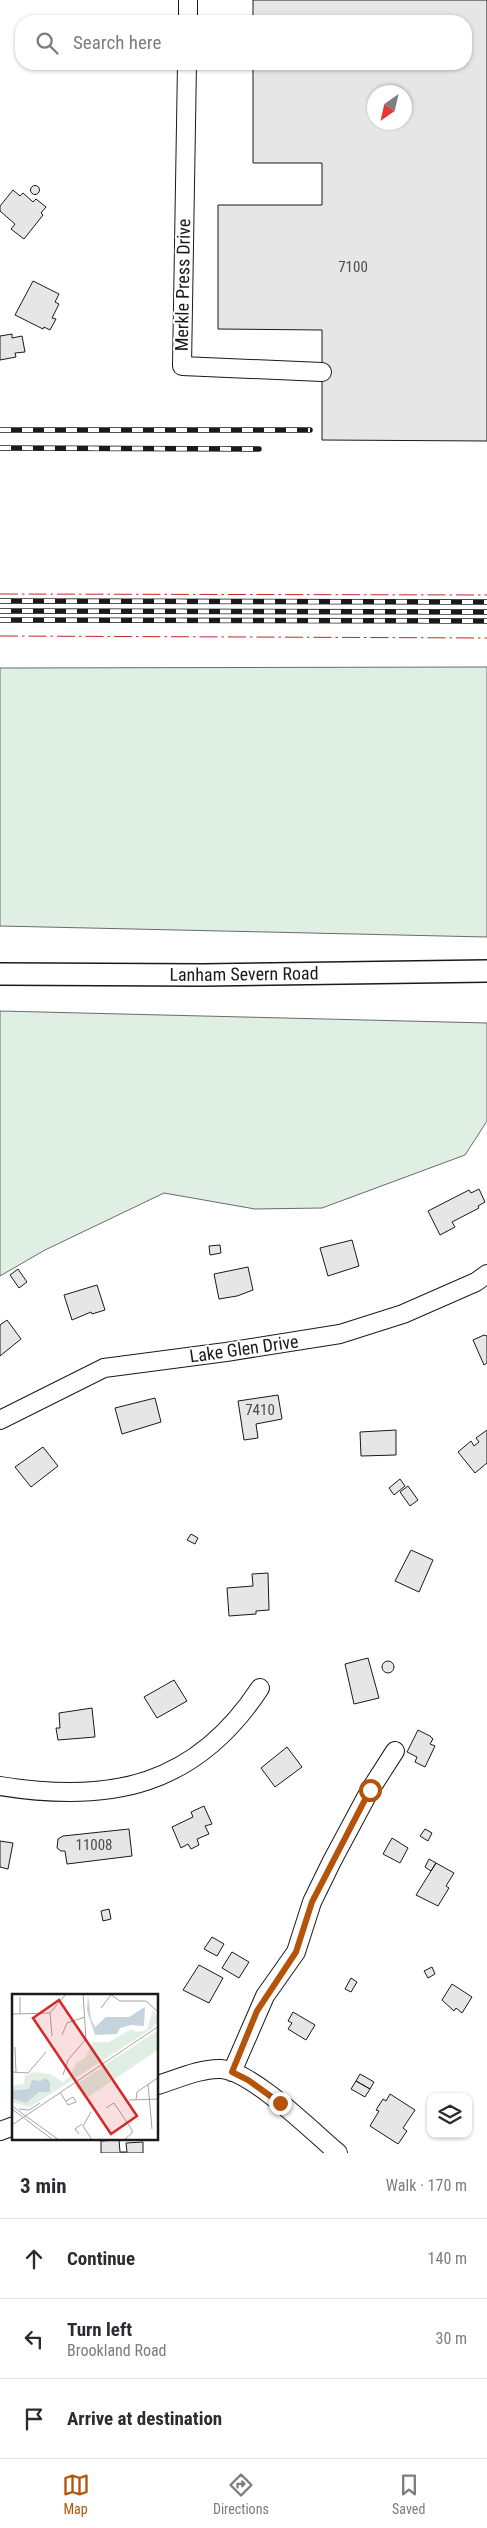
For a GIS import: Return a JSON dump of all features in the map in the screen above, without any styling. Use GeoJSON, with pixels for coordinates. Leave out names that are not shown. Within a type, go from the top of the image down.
{"type":"FeatureCollection","features":[{"type":"Feature","properties":{"kind":"main road","name":"Lanham Severn Road"},"geometry":{"type":"LineString","coordinates":[[0,974],[202,975],[487,971]]}},
{"type":"Feature","properties":{"kind":"street"},"geometry":{"type":"LineString","coordinates":[[188,0],[188,15]]}},
{"type":"Feature","properties":{"kind":"street","name":"Merkle Press Drive"},"geometry":{"type":"LineString","coordinates":[[187,70],[182,366],[322,372]]}},
{"type":"Feature","properties":{"kind":"street","name":"Lake Glen Drive"},"geometry":{"type":"LineString","coordinates":[[0,1420],[104,1368],[226,1352],[340,1334],[403,1314],[476,1282],[487,1274]]}},
{"type":"Feature","properties":{"kind":"street"},"geometry":{"type":"LineString","coordinates":[[0,1786],[60,1794],[89,1793],[113,1790],[152,1779],[206,1750],[227,1732],[244,1713],[260,1688]]}},
{"type":"Feature","properties":{"kind":"street"},"geometry":{"type":"LineString","coordinates":[[232,2072],[261,2004],[296,1952],[312,1902],[332,1861],[370,1790],[395,1751]]}},
{"type":"Feature","properties":{"kind":"street"},"geometry":{"type":"LineString","coordinates":[[159,2085],[211,2069],[222,2069],[232,2072],[248,2080],[280,2103],[338,2153]]}},
{"type":"Feature","properties":{"kind":"street"},"geometry":{"type":"LineString","coordinates":[[0,2131],[12,2127]]}},
{"type":"Feature","properties":{"kind":"green space"},"geometry":{"type":"Polygon","coordinates":[[[487,667],[487,937],[0,926],[0,668],[487,667]]]}},
{"type":"Feature","properties":{"kind":"green space"},"geometry":{"type":"Polygon","coordinates":[[[0,1011],[487,1023],[487,1121],[465,1155],[322,1208],[255,1209],[164,1193],[45,1250],[0,1276],[0,1011]]]}},
{"type":"Feature","properties":{"kind":"building"},"geometry":{"type":"Polygon","coordinates":[[[253,0],[487,0],[487,441],[322,440],[322,330],[218,329],[218,205],[322,205],[322,163],[253,163],[253,70],[472,70],[472,15],[253,15],[253,0]]]}},
{"type":"Feature","properties":{"kind":"building"},"geometry":{"type":"Polygon","coordinates":[[[35,185],[40,190],[35,195],[30,190],[35,185]]]}},
{"type":"Feature","properties":{"kind":"building"},"geometry":{"type":"Polygon","coordinates":[[[13,190],[20,196],[23,193],[33,202],[36,199],[46,207],[41,213],[43,215],[24,239],[11,229],[15,224],[0,211],[0,206],[13,190]]]}},
{"type":"Feature","properties":{"kind":"building"},"geometry":{"type":"Polygon","coordinates":[[[33,281],[59,294],[55,302],[59,304],[52,318],[56,319],[50,330],[44,327],[43,329],[15,315],[33,281]]]}},
{"type":"Feature","properties":{"kind":"building"},"geometry":{"type":"Polygon","coordinates":[[[12,334],[12,338],[22,336],[25,352],[15,353],[16,357],[0,360],[0,336],[12,334]]]}},
{"type":"Feature","properties":{"kind":"building"},"geometry":{"type":"Polygon","coordinates":[[[479,1189],[485,1202],[478,1206],[479,1208],[452,1222],[455,1227],[440,1235],[428,1211],[469,1190],[471,1193],[479,1189]]]}},
{"type":"Feature","properties":{"kind":"building"},"geometry":{"type":"Polygon","coordinates":[[[352,1240],[359,1266],[328,1276],[320,1248],[352,1240]]]}},
{"type":"Feature","properties":{"kind":"building"},"geometry":{"type":"Polygon","coordinates":[[[220,1245],[221,1253],[210,1255],[209,1246],[220,1245]]]}},
{"type":"Feature","properties":{"kind":"building"},"geometry":{"type":"Polygon","coordinates":[[[248,1267],[253,1290],[237,1296],[219,1299],[214,1274],[248,1267]]]}},
{"type":"Feature","properties":{"kind":"building"},"geometry":{"type":"Polygon","coordinates":[[[18,1269],[27,1282],[19,1288],[10,1275],[18,1269]]]}},
{"type":"Feature","properties":{"kind":"building"},"geometry":{"type":"Polygon","coordinates":[[[97,1285],[105,1310],[92,1314],[91,1312],[72,1320],[64,1295],[97,1285]]]}},
{"type":"Feature","properties":{"kind":"building"},"geometry":{"type":"Polygon","coordinates":[[[7,1320],[21,1339],[0,1356],[0,1325],[7,1320]]]}},
{"type":"Feature","properties":{"kind":"building"},"geometry":{"type":"Polygon","coordinates":[[[484,1335],[487,1336],[487,1363],[484,1365],[473,1340],[484,1335]]]}},
{"type":"Feature","properties":{"kind":"building"},"geometry":{"type":"Polygon","coordinates":[[[278,1395],[282,1419],[256,1424],[258,1438],[244,1440],[238,1401],[278,1395]]]}},
{"type":"Feature","properties":{"kind":"building"},"geometry":{"type":"Polygon","coordinates":[[[155,1398],[161,1422],[122,1434],[115,1408],[155,1398]]]}},
{"type":"Feature","properties":{"kind":"building"},"geometry":{"type":"Polygon","coordinates":[[[396,1430],[396,1455],[361,1456],[360,1432],[396,1430]]]}},
{"type":"Feature","properties":{"kind":"building"},"geometry":{"type":"Polygon","coordinates":[[[487,1430],[487,1463],[475,1473],[458,1452],[471,1441],[474,1446],[479,1442],[476,1438],[487,1430]]]}},
{"type":"Feature","properties":{"kind":"building"},"geometry":{"type":"Polygon","coordinates":[[[43,1447],[58,1466],[31,1487],[15,1467],[43,1447]]]}},
{"type":"Feature","properties":{"kind":"building"},"geometry":{"type":"Polygon","coordinates":[[[400,1479],[405,1486],[394,1495],[389,1488],[400,1479]]]}},
{"type":"Feature","properties":{"kind":"building"},"geometry":{"type":"Polygon","coordinates":[[[408,1486],[418,1500],[410,1506],[400,1492],[408,1486]]]}},
{"type":"Feature","properties":{"kind":"building"},"geometry":{"type":"Polygon","coordinates":[[[191,1534],[198,1538],[195,1544],[187,1540],[191,1534]]]}},
{"type":"Feature","properties":{"kind":"building"},"geometry":{"type":"Polygon","coordinates":[[[411,1550],[433,1560],[419,1592],[395,1581],[411,1550]]]}},
{"type":"Feature","properties":{"kind":"building"},"geometry":{"type":"Polygon","coordinates":[[[268,1573],[269,1610],[256,1611],[256,1614],[229,1616],[227,1588],[253,1586],[252,1574],[268,1573]]]}},
{"type":"Feature","properties":{"kind":"building"},"geometry":{"type":"Polygon","coordinates":[[[368,1658],[379,1698],[354,1704],[345,1664],[368,1658]]]}},
{"type":"Feature","properties":{"kind":"building"},"geometry":{"type":"Polygon","coordinates":[[[386,1661],[390,1661],[394,1667],[390,1673],[386,1673],[382,1669],[382,1665],[386,1661]]]}},
{"type":"Feature","properties":{"kind":"building"},"geometry":{"type":"Polygon","coordinates":[[[174,1680],[187,1701],[157,1718],[144,1697],[174,1680]]]}},
{"type":"Feature","properties":{"kind":"building"},"geometry":{"type":"Polygon","coordinates":[[[92,1708],[95,1737],[58,1740],[56,1728],[60,1728],[59,1713],[92,1708]]]}},
{"type":"Feature","properties":{"kind":"building"},"geometry":{"type":"Polygon","coordinates":[[[418,1730],[430,1736],[433,1739],[430,1744],[435,1746],[425,1767],[415,1762],[417,1757],[407,1752],[418,1730]]]}},
{"type":"Feature","properties":{"kind":"building"},"geometry":{"type":"Polygon","coordinates":[[[287,1747],[302,1767],[275,1787],[261,1768],[287,1747]]]}},
{"type":"Feature","properties":{"kind":"building"},"geometry":{"type":"Polygon","coordinates":[[[204,1806],[212,1824],[205,1826],[209,1834],[197,1839],[199,1845],[191,1849],[188,1844],[181,1848],[172,1827],[193,1817],[191,1812],[204,1806]]]}},
{"type":"Feature","properties":{"kind":"building"},"geometry":{"type":"Polygon","coordinates":[[[129,1829],[132,1856],[67,1864],[65,1851],[57,1848],[58,1839],[63,1836],[129,1829]]]}},
{"type":"Feature","properties":{"kind":"building"},"geometry":{"type":"Polygon","coordinates":[[[425,1829],[432,1833],[428,1841],[420,1836],[425,1829]]]}},
{"type":"Feature","properties":{"kind":"building"},"geometry":{"type":"Polygon","coordinates":[[[392,1838],[408,1848],[400,1863],[383,1854],[392,1838]]]}},
{"type":"Feature","properties":{"kind":"building"},"geometry":{"type":"Polygon","coordinates":[[[0,1841],[13,1843],[8,1869],[0,1867],[0,1841]]]}},
{"type":"Feature","properties":{"kind":"building"},"geometry":{"type":"Polygon","coordinates":[[[429,1859],[436,1863],[431,1871],[425,1867],[429,1859]]]}},
{"type":"Feature","properties":{"kind":"building"},"geometry":{"type":"Polygon","coordinates":[[[436,1863],[454,1873],[446,1886],[449,1888],[438,1906],[416,1895],[436,1863]]]}},
{"type":"Feature","properties":{"kind":"building"},"geometry":{"type":"Polygon","coordinates":[[[109,1909],[111,1919],[103,1921],[101,1911],[109,1909]]]}},
{"type":"Feature","properties":{"kind":"building"},"geometry":{"type":"Polygon","coordinates":[[[212,1937],[224,1944],[217,1956],[204,1949],[212,1937]]]}},
{"type":"Feature","properties":{"kind":"building"},"geometry":{"type":"Polygon","coordinates":[[[232,1952],[249,1962],[239,1978],[222,1968],[232,1952]]]}},
{"type":"Feature","properties":{"kind":"building"},"geometry":{"type":"Polygon","coordinates":[[[199,1965],[223,1978],[209,2003],[183,1990],[199,1965]]]}},
{"type":"Feature","properties":{"kind":"building"},"geometry":{"type":"Polygon","coordinates":[[[432,1967],[435,1974],[428,1978],[424,1971],[432,1967]]]}},
{"type":"Feature","properties":{"kind":"building"},"geometry":{"type":"Polygon","coordinates":[[[351,1978],[357,1982],[351,1992],[345,1989],[351,1978]]]}},
{"type":"Feature","properties":{"kind":"building"},"geometry":{"type":"Polygon","coordinates":[[[452,1984],[472,1997],[462,2013],[456,2008],[454,2011],[442,2000],[452,1984]]]}},
{"type":"Feature","properties":{"kind":"building"},"geometry":{"type":"Polygon","coordinates":[[[293,2012],[315,2025],[306,2040],[288,2029],[292,2023],[288,2021],[293,2012]]]}},
{"type":"Feature","properties":{"kind":"building"},"geometry":{"type":"Polygon","coordinates":[[[360,2074],[374,2082],[370,2089],[356,2081],[360,2074]]]}},
{"type":"Feature","properties":{"kind":"building"},"geometry":{"type":"Polygon","coordinates":[[[356,2081],[370,2089],[365,2097],[351,2089],[356,2081]]]}},
{"type":"Feature","properties":{"kind":"building"},"geometry":{"type":"Polygon","coordinates":[[[390,2094],[415,2110],[403,2128],[407,2131],[398,2144],[370,2126],[379,2111],[376,2110],[383,2099],[386,2101],[390,2094]]]}},
{"type":"Feature","properties":{"kind":"building"},"geometry":{"type":"Polygon","coordinates":[[[119,2140],[120,2152],[127,2152],[126,2143],[143,2142],[143,2153],[101,2153],[101,2141],[119,2140]]]}},
{"type":"Feature","properties":{"kind":"railway"},"geometry":{"type":"LineString","coordinates":[[0,430],[310,430]]}},
{"type":"Feature","properties":{"kind":"railway"},"geometry":{"type":"LineString","coordinates":[[0,448],[259,449]]}},
{"type":"Feature","properties":{"kind":"railway"},"geometry":{"type":"LineString","coordinates":[[0,601],[487,602]]}},
{"type":"Feature","properties":{"kind":"railway"},"geometry":{"type":"LineString","coordinates":[[0,611],[487,612]]}},
{"type":"Feature","properties":{"kind":"railway"},"geometry":{"type":"LineString","coordinates":[[0,620],[487,621]]}},
{"type":"Feature","properties":{"kind":"power"},"geometry":{"type":"LineString","coordinates":[[0,594],[487,595]]}},
{"type":"Feature","properties":{"kind":"power"},"geometry":{"type":"LineString","coordinates":[[0,636],[487,638]]}},
{"type":"Feature","properties":{"kind":"route"},"geometry":{"type":"LineString","coordinates":[[280,2103],[248,2080],[232,2072],[265,1996],[296,1952],[312,1902],[370,1790]]}}]}
